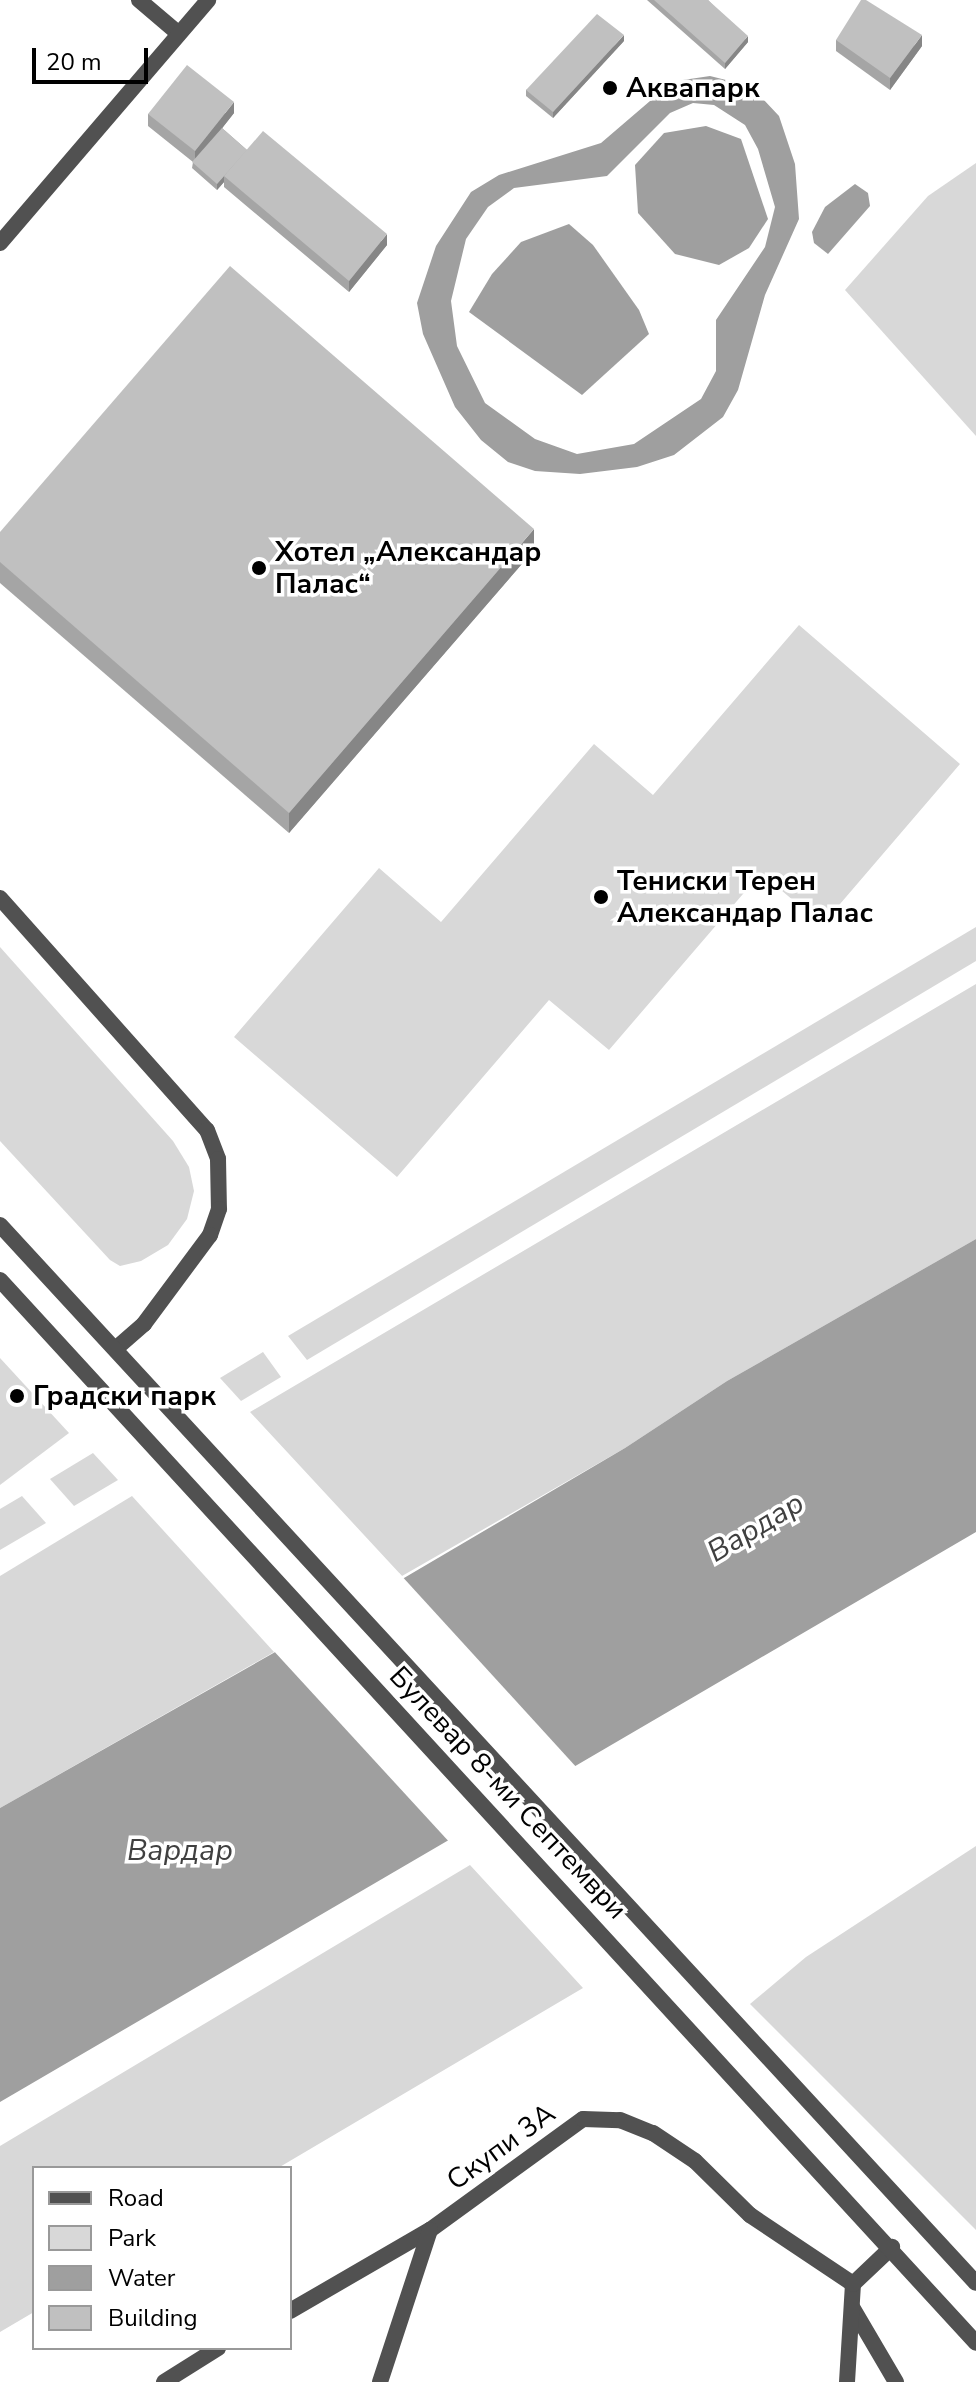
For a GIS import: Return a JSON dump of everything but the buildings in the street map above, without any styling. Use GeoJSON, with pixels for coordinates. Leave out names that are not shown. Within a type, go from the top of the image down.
{"type":"FeatureCollection","features":[{"type":"Feature","properties":{"kind":"street"},"geometry":{"type":"LineString","coordinates":[[139,0],[179,34]]}},
{"type":"Feature","properties":{"kind":"street"},"geometry":{"type":"LineString","coordinates":[[0,243],[208,0]]}},
{"type":"Feature","properties":{"kind":"street"},"geometry":{"type":"LineString","coordinates":[[0,898],[207,1130],[218,1159],[219,1209],[210,1235],[144,1324],[115,1349]]}},
{"type":"Feature","properties":{"kind":"street","name":"Булевар 8-ми Септември"},"geometry":{"type":"LineString","coordinates":[[0,1225],[976,2283]]}},
{"type":"Feature","properties":{"kind":"street","name":"Булевар 8-ми Септември"},"geometry":{"type":"LineString","coordinates":[[0,1280],[892,2247],[976,2343]]}},
{"type":"Feature","properties":{"kind":"street","name":"Скупи 3А"},"geometry":{"type":"LineString","coordinates":[[292,2310],[430,2230],[583,2119],[620,2120],[653,2133],[695,2161],[750,2215],[853,2284]]}},
{"type":"Feature","properties":{"kind":"street"},"geometry":{"type":"LineString","coordinates":[[380,2382],[430,2230]]}},
{"type":"Feature","properties":{"kind":"street"},"geometry":{"type":"LineString","coordinates":[[847,2382],[853,2284],[892,2247]]}},
{"type":"Feature","properties":{"kind":"street"},"geometry":{"type":"LineString","coordinates":[[851,2306],[896,2382]]}},
{"type":"Feature","properties":{"kind":"street"},"geometry":{"type":"LineString","coordinates":[[164,2382],[215,2350]]}},
{"type":"Feature","properties":{"kind":"green space"},"geometry":{"type":"Polygon","coordinates":[[[976,163],[976,436],[845,290],[928,196],[976,163]]]}},
{"type":"Feature","properties":{"kind":"green space","name":"Тениски Терен Александар Палас"},"geometry":{"type":"Polygon","coordinates":[[[799,625],[960,764],[822,925],[761,873],[609,1050],[549,1000],[397,1177],[234,1037],[379,868],[441,922],[594,744],[653,795],[799,625]]]}},
{"type":"Feature","properties":{"kind":"green space"},"geometry":{"type":"Polygon","coordinates":[[[976,927],[976,961],[307,1360],[288,1336],[976,927]]]}},
{"type":"Feature","properties":{"kind":"green space"},"geometry":{"type":"Polygon","coordinates":[[[0,947],[173,1141],[189,1167],[194,1191],[187,1219],[168,1245],[141,1261],[120,1266],[110,1260],[0,1141],[0,947]]]}},
{"type":"Feature","properties":{"kind":"green space"},"geometry":{"type":"Polygon","coordinates":[[[976,984],[976,1239],[727,1381],[625,1448],[402,1576],[250,1412],[976,984]]]}},
{"type":"Feature","properties":{"kind":"green space"},"geometry":{"type":"Polygon","coordinates":[[[263,1352],[281,1377],[241,1401],[220,1378],[263,1352]]]}},
{"type":"Feature","properties":{"kind":"green space","name":"Градски парк"},"geometry":{"type":"Polygon","coordinates":[[[0,1358],[69,1433],[0,1485],[0,1358]]]}},
{"type":"Feature","properties":{"kind":"green space"},"geometry":{"type":"Polygon","coordinates":[[[93,1453],[118,1480],[74,1506],[50,1479],[93,1453]]]}},
{"type":"Feature","properties":{"kind":"green space"},"geometry":{"type":"Polygon","coordinates":[[[22,1496],[46,1523],[0,1550],[0,1509],[22,1496]]]}},
{"type":"Feature","properties":{"kind":"green space"},"geometry":{"type":"Polygon","coordinates":[[[132,1496],[274,1652],[0,1808],[0,1576],[132,1496]]]}},
{"type":"Feature","properties":{"kind":"green space"},"geometry":{"type":"Polygon","coordinates":[[[976,1846],[976,2230],[750,2004],[806,1957],[976,1846]]]}},
{"type":"Feature","properties":{"kind":"green space"},"geometry":{"type":"Polygon","coordinates":[[[470,1865],[583,1988],[281,2166],[32,2166],[32,2313],[0,2332],[0,2146],[470,1865]]]}},
{"type":"Feature","properties":{"kind":"water"},"geometry":{"type":"Polygon","coordinates":[[[710,76],[742,84],[763,99],[779,116],[795,164],[799,219],[765,295],[738,390],[723,417],[674,455],[637,467],[580,474],[535,471],[508,462],[481,440],[455,407],[423,334],[417,303],[436,246],[471,192],[499,175],[601,143],[657,95],[683,80],[710,76]],[[693,103],[670,113],[607,176],[514,188],[488,207],[466,239],[451,301],[457,346],[485,403],[535,439],[577,454],[634,444],[701,399],[716,371],[716,320],[765,247],[775,207],[758,149],[745,125],[714,105],[693,103]]]}},
{"type":"Feature","properties":{"kind":"water"},"geometry":{"type":"Polygon","coordinates":[[[706,126],[741,139],[768,219],[749,248],[719,265],[675,254],[638,213],[635,165],[664,133],[706,126]]]}},
{"type":"Feature","properties":{"kind":"water"},"geometry":{"type":"Polygon","coordinates":[[[855,184],[868,193],[870,206],[828,254],[814,243],[812,232],[825,207],[855,184]]]}},
{"type":"Feature","properties":{"kind":"water"},"geometry":{"type":"Polygon","coordinates":[[[569,224],[593,245],[639,310],[649,334],[582,395],[469,312],[492,274],[521,242],[569,224]]]}},
{"type":"Feature","properties":{"kind":"water","name":"Вардар"},"geometry":{"type":"Polygon","coordinates":[[[976,1239],[976,1532],[0,2102],[0,1808],[353,1608],[625,1448],[727,1381],[976,1239]]]}},
{"type":"Feature","properties":{"kind":"pier"},"geometry":{"type":"Polygon","coordinates":[[[399,1573],[578,1769],[452,1845],[272,1649],[399,1573]]]}},
{"type":"Feature","properties":{"kind":"place","name":"Аквапарк"},"geometry":{"type":"Point","coordinates":[610,88]}},
{"type":"Feature","properties":{"kind":"place","name":"Хотел „Александар Палас“"},"geometry":{"type":"Point","coordinates":[259,568]}},
{"type":"Feature","properties":{"kind":"place","name":"Тениски Терен Александар Палас"},"geometry":{"type":"Point","coordinates":[601,897]}},
{"type":"Feature","properties":{"kind":"place","name":"Градски парк"},"geometry":{"type":"Point","coordinates":[17,1396]}}]}
